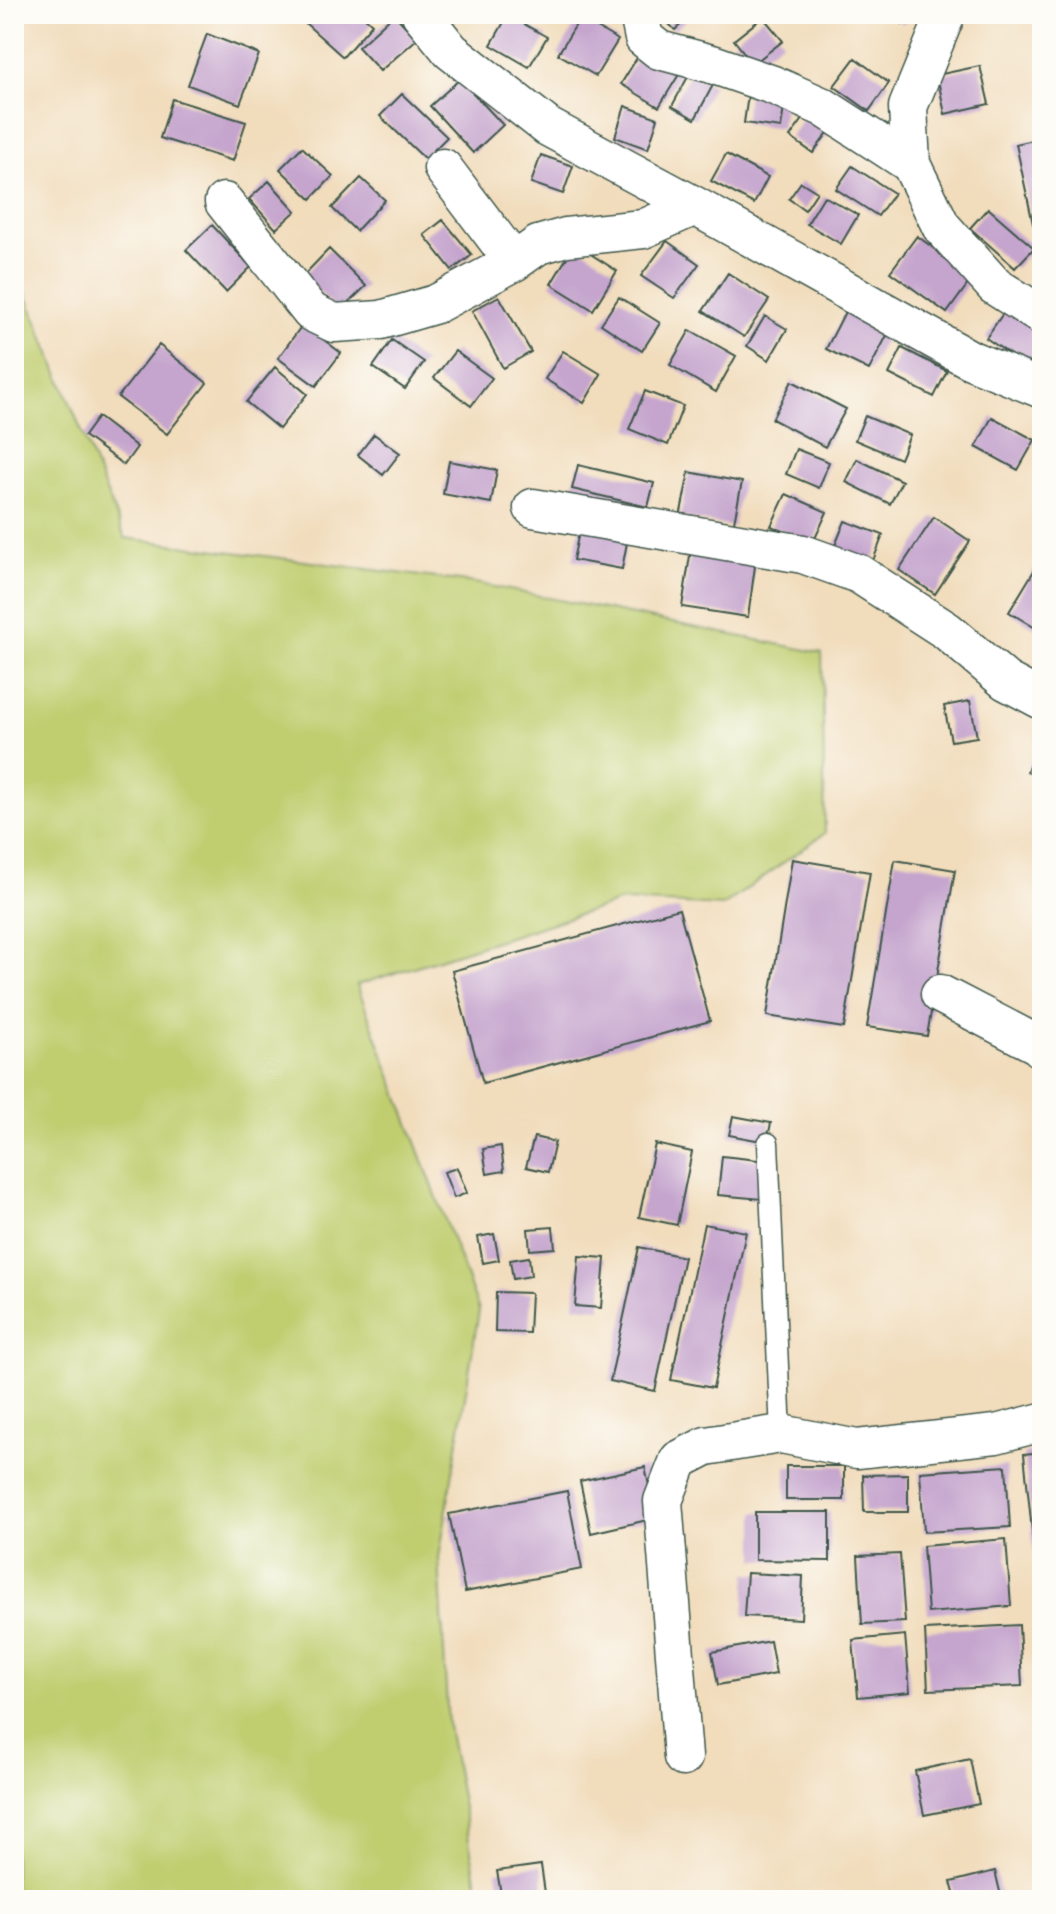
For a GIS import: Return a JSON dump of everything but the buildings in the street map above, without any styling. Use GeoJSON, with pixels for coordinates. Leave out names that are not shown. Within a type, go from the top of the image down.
{"type":"FeatureCollection","features":[{"type":"Feature","properties":{"kind":"street"},"geometry":{"type":"LineString","coordinates":[[421,14],[451,51],[548,127],[971,360],[1042,389]]}},
{"type":"Feature","properties":{"kind":"street"},"geometry":{"type":"LineString","coordinates":[[639,14],[644,38],[659,50],[773,85],[823,107],[911,164]]}},
{"type":"Feature","properties":{"kind":"street"},"geometry":{"type":"LineString","coordinates":[[946,14],[908,107],[911,164],[941,226],[995,286],[1042,316]]}},
{"type":"Feature","properties":{"kind":"street"},"geometry":{"type":"LineString","coordinates":[[443,168],[514,262]]}},
{"type":"Feature","properties":{"kind":"street"},"geometry":{"type":"LineString","coordinates":[[224,202],[311,312],[334,323],[381,320],[436,304],[514,262],[538,245],[566,237],[643,229],[695,206]]}},
{"type":"Feature","properties":{"kind":"street"},"geometry":{"type":"LineString","coordinates":[[533,508],[803,554],[859,574],[947,631],[1006,681],[1042,700]]}},
{"type":"Feature","properties":{"kind":"street"},"geometry":{"type":"LineString","coordinates":[[940,994],[1042,1049]]}},
{"type":"Feature","properties":{"kind":"street"},"geometry":{"type":"LineString","coordinates":[[683,1757],[663,1501],[679,1460],[706,1446],[781,1434],[857,1449],[996,1434],[1042,1422]]}},
{"type":"Feature","properties":{"kind":"lane"},"geometry":{"type":"LineString","coordinates":[[768,1143],[781,1434]]}},
{"type":"Feature","properties":{"kind":"green space"},"geometry":{"type":"Polygon","coordinates":[[[14,265],[125,538],[475,583],[822,653],[825,833],[723,906],[622,901],[357,985],[479,1310],[439,1558],[448,1726],[480,1900],[14,1900],[14,265]]]}}]}
